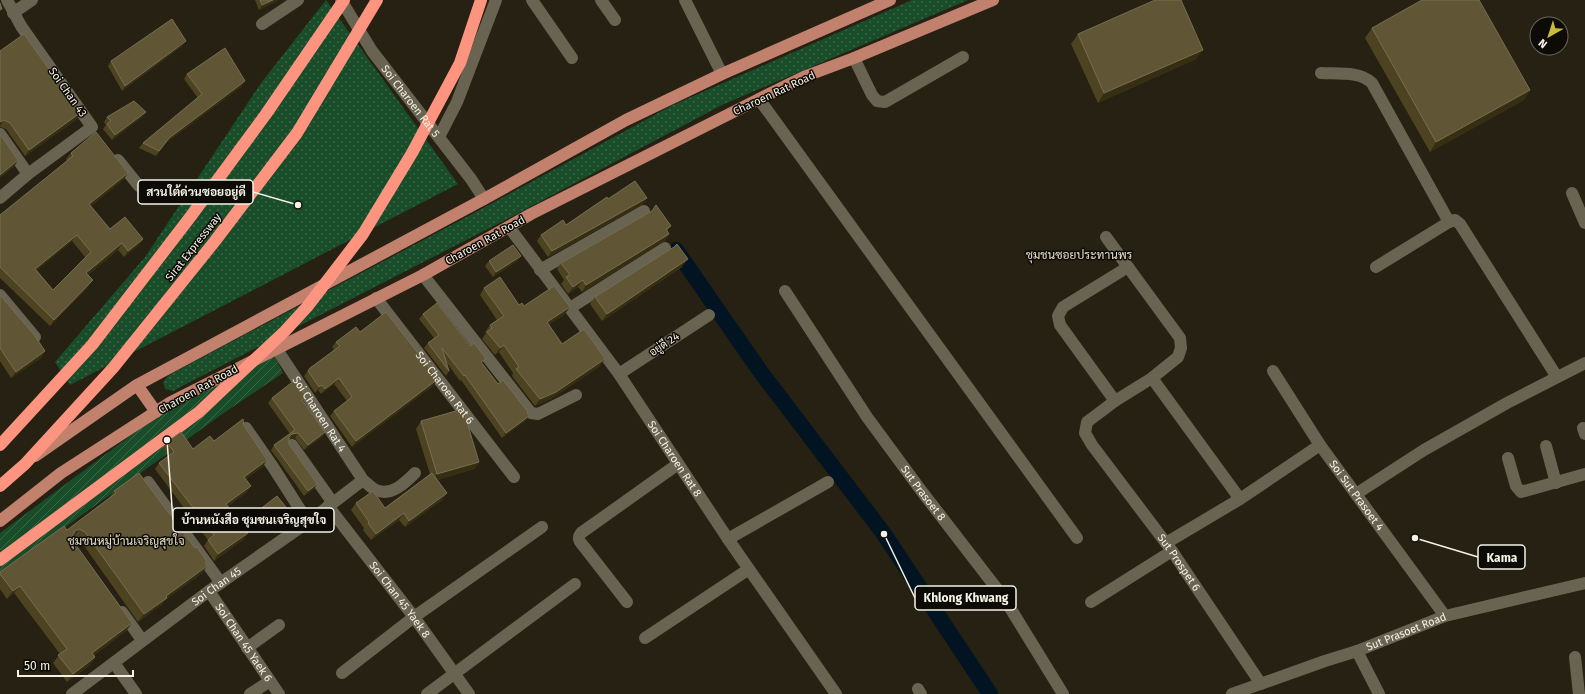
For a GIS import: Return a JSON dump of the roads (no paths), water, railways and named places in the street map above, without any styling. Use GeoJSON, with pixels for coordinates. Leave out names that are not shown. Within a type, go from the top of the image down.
{"type":"FeatureCollection","features":[{"type":"Feature","properties":{"kind":"highway","name":"Sirat Expressway"},"geometry":{"type":"LineString","coordinates":[[0,445],[92,345],[191,216],[266,114],[344,0]]}},
{"type":"Feature","properties":{"kind":"highway","name":"Sirat Expressway"},"geometry":{"type":"LineString","coordinates":[[0,486],[25,464],[113,368],[215,241],[297,133],[377,0]]}},
{"type":"Feature","properties":{"kind":"highway"},"geometry":{"type":"LineString","coordinates":[[0,560],[199,412],[285,331],[307,307],[363,234],[412,153],[460,63],[481,0]]}},
{"type":"Feature","properties":{"kind":"main road"},"geometry":{"type":"LineString","coordinates":[[0,481],[137,385],[484,199],[626,120],[722,74],[890,0]]}},
{"type":"Feature","properties":{"kind":"main road","name":"Charoen Rat Road"},"geometry":{"type":"LineString","coordinates":[[0,521],[62,473],[171,402],[423,275],[531,214],[806,76],[854,58],[993,0]]}},
{"type":"Feature","properties":{"kind":"main road"},"geometry":{"type":"LineString","coordinates":[[137,385],[156,412]]}},
{"type":"Feature","properties":{"kind":"street","name":"Soi Chan 43"},"geometry":{"type":"LineString","coordinates":[[0,198],[28,174],[92,127],[13,13],[7,0]]}},
{"type":"Feature","properties":{"kind":"street"},"geometry":{"type":"LineString","coordinates":[[13,13],[32,0]]}},
{"type":"Feature","properties":{"kind":"street"},"geometry":{"type":"LineString","coordinates":[[262,24],[298,0]]}},
{"type":"Feature","properties":{"kind":"street","name":"Soi Charoen Rat 5"},"geometry":{"type":"LineString","coordinates":[[341,0],[372,51],[439,137],[484,199]]}},
{"type":"Feature","properties":{"kind":"street"},"geometry":{"type":"LineString","coordinates":[[439,137],[457,102],[496,0]]}},
{"type":"Feature","properties":{"kind":"street"},"geometry":{"type":"LineString","coordinates":[[532,0],[572,58]]}},
{"type":"Feature","properties":{"kind":"street"},"geometry":{"type":"LineString","coordinates":[[601,0],[615,20]]}},
{"type":"Feature","properties":{"kind":"street"},"geometry":{"type":"LineString","coordinates":[[685,0],[722,74]]}},
{"type":"Feature","properties":{"kind":"street"},"geometry":{"type":"LineString","coordinates":[[854,58],[872,95],[878,101],[885,102],[963,57]]}},
{"type":"Feature","properties":{"kind":"street"},"geometry":{"type":"LineString","coordinates":[[1321,72],[1359,75],[1367,78],[1372,83],[1449,222]]}},
{"type":"Feature","properties":{"kind":"street"},"geometry":{"type":"LineString","coordinates":[[759,99],[1077,538]]}},
{"type":"Feature","properties":{"kind":"street"},"geometry":{"type":"LineString","coordinates":[[92,127],[102,139]]}},
{"type":"Feature","properties":{"kind":"street"},"geometry":{"type":"LineString","coordinates":[[0,134],[28,174]]}},
{"type":"Feature","properties":{"kind":"street"},"geometry":{"type":"LineString","coordinates":[[111,151],[139,186]]}},
{"type":"Feature","properties":{"kind":"street"},"geometry":{"type":"LineString","coordinates":[[1572,193],[1585,223]]}},
{"type":"Feature","properties":{"kind":"street"},"geometry":{"type":"LineString","coordinates":[[540,270],[644,211]]}},
{"type":"Feature","properties":{"kind":"street"},"geometry":{"type":"LineString","coordinates":[[1376,267],[1449,222],[1455,220],[1460,224],[1557,377]]}},
{"type":"Feature","properties":{"kind":"street","name":"Soi Charoen Rat 8"},"geometry":{"type":"LineString","coordinates":[[509,227],[620,374],[728,539],[836,694]]}},
{"type":"Feature","properties":{"kind":"street","name":"Sut Prospet 6"},"geometry":{"type":"LineString","coordinates":[[1106,237],[1180,338],[1182,348],[1178,357],[1152,378],[1115,401],[1087,422],[1085,433],[1092,445],[1169,547],[1261,684]]}},
{"type":"Feature","properties":{"kind":"street"},"geometry":{"type":"LineString","coordinates":[[570,308],[665,248]]}},
{"type":"Feature","properties":{"kind":"street"},"geometry":{"type":"LineString","coordinates":[[1115,401],[1060,325],[1058,316],[1063,307],[1128,267]]}},
{"type":"Feature","properties":{"kind":"street"},"geometry":{"type":"LineString","coordinates":[[423,275],[531,413],[538,414],[576,395]]}},
{"type":"Feature","properties":{"kind":"street","name":"Sut Prasoet 8"},"geometry":{"type":"LineString","coordinates":[[785,291],[867,417],[1004,598],[1063,694]]}},
{"type":"Feature","properties":{"kind":"street"},"geometry":{"type":"LineString","coordinates":[[0,294],[35,337]]}},
{"type":"Feature","properties":{"kind":"street","name":"Soi Charoen Rat 6"},"geometry":{"type":"LineString","coordinates":[[376,298],[514,477]]}},
{"type":"Feature","properties":{"kind":"street","name":"อยู่ดี 24"},"geometry":{"type":"LineString","coordinates":[[620,374],[709,315]]}},
{"type":"Feature","properties":{"kind":"street","name":"Soi Charoen Rat 4"},"geometry":{"type":"LineString","coordinates":[[276,348],[363,480]]}},
{"type":"Feature","properties":{"kind":"street"},"geometry":{"type":"LineString","coordinates":[[1356,494],[1430,446],[1506,403],[1585,363]]}},
{"type":"Feature","properties":{"kind":"street","name":"Soi Sut Prasoet 4"},"geometry":{"type":"LineString","coordinates":[[1273,371],[1320,445],[1445,616]]}},
{"type":"Feature","properties":{"kind":"street"},"geometry":{"type":"LineString","coordinates":[[1152,378],[1240,498]]}},
{"type":"Feature","properties":{"kind":"street"},"geometry":{"type":"LineString","coordinates":[[246,428],[308,522]]}},
{"type":"Feature","properties":{"kind":"street","name":"Soi Chan 45 Yaek 8"},"geometry":{"type":"LineString","coordinates":[[292,445],[331,504],[469,694]]}},
{"type":"Feature","properties":{"kind":"street"},"geometry":{"type":"LineString","coordinates":[[1091,602],[1240,498],[1320,445]]}},
{"type":"Feature","properties":{"kind":"street"},"geometry":{"type":"LineString","coordinates":[[1546,446],[1556,483]]}},
{"type":"Feature","properties":{"kind":"street"},"geometry":{"type":"LineString","coordinates":[[1508,458],[1516,486],[1521,492],[1585,474]]}},
{"type":"Feature","properties":{"kind":"street"},"geometry":{"type":"LineString","coordinates":[[627,602],[584,548],[578,539],[578,536],[592,524],[678,464]]}},
{"type":"Feature","properties":{"kind":"street"},"geometry":{"type":"LineString","coordinates":[[363,480],[377,490],[388,492],[403,485],[415,473]]}},
{"type":"Feature","properties":{"kind":"street","name":"Soi Chan 45"},"geometry":{"type":"LineString","coordinates":[[72,694],[142,640],[308,522],[363,480]]}},
{"type":"Feature","properties":{"kind":"street"},"geometry":{"type":"LineString","coordinates":[[148,482],[221,583]]}},
{"type":"Feature","properties":{"kind":"street"},"geometry":{"type":"LineString","coordinates":[[728,539],[828,482]]}},
{"type":"Feature","properties":{"kind":"street"},"geometry":{"type":"LineString","coordinates":[[342,673],[414,617],[542,527]]}},
{"type":"Feature","properties":{"kind":"street"},"geometry":{"type":"LineString","coordinates":[[645,638],[749,569]]}},
{"type":"Feature","properties":{"kind":"street","name":"Sut Prasoet Road"},"geometry":{"type":"LineString","coordinates":[[1232,694],[1357,651],[1445,616],[1585,583]]}},
{"type":"Feature","properties":{"kind":"street"},"geometry":{"type":"LineString","coordinates":[[427,694],[576,584]]}},
{"type":"Feature","properties":{"kind":"street","name":"Soi Chan 45 Yaek 6"},"geometry":{"type":"LineString","coordinates":[[209,591],[279,694]]}},
{"type":"Feature","properties":{"kind":"street"},"geometry":{"type":"LineString","coordinates":[[115,602],[142,640]]}},
{"type":"Feature","properties":{"kind":"street"},"geometry":{"type":"LineString","coordinates":[[248,648],[279,625]]}},
{"type":"Feature","properties":{"kind":"street"},"geometry":{"type":"LineString","coordinates":[[1357,651],[1379,694]]}},
{"type":"Feature","properties":{"kind":"street"},"geometry":{"type":"LineString","coordinates":[[1575,657],[1579,694]]}},
{"type":"Feature","properties":{"kind":"street"},"geometry":{"type":"LineString","coordinates":[[114,663],[136,694]]}},
{"type":"Feature","properties":{"kind":"street"},"geometry":{"type":"LineString","coordinates":[[250,694],[270,681]]}},
{"type":"Feature","properties":{"kind":"waterway"},"geometry":{"type":"LineString","coordinates":[[676,250],[760,371],[884,534],[990,694]]}},
{"type":"Feature","properties":{"kind":"place","name":"สวนใต้ด่วนซอยอยู่ดี"},"geometry":{"type":"Point","coordinates":[298,205]}},
{"type":"Feature","properties":{"kind":"place","name":"บ้านหนังสือ ชุมชนเจริญสุขใจ"},"geometry":{"type":"Point","coordinates":[167,440]}},
{"type":"Feature","properties":{"kind":"place","name":"Khlong Khwang"},"geometry":{"type":"Point","coordinates":[884,534]}},
{"type":"Feature","properties":{"kind":"place","name":"Kama"},"geometry":{"type":"Point","coordinates":[1415,538]}},
{"type":"Feature","properties":{"kind":"district","name":"ชุมชนซอยประทานพร"},"geometry":{"type":"Point","coordinates":[1079,255]}},
{"type":"Feature","properties":{"kind":"district","name":"ชุมชนหมู่บ้านเจริญสุขใจ"},"geometry":{"type":"Point","coordinates":[126,541]}}]}
